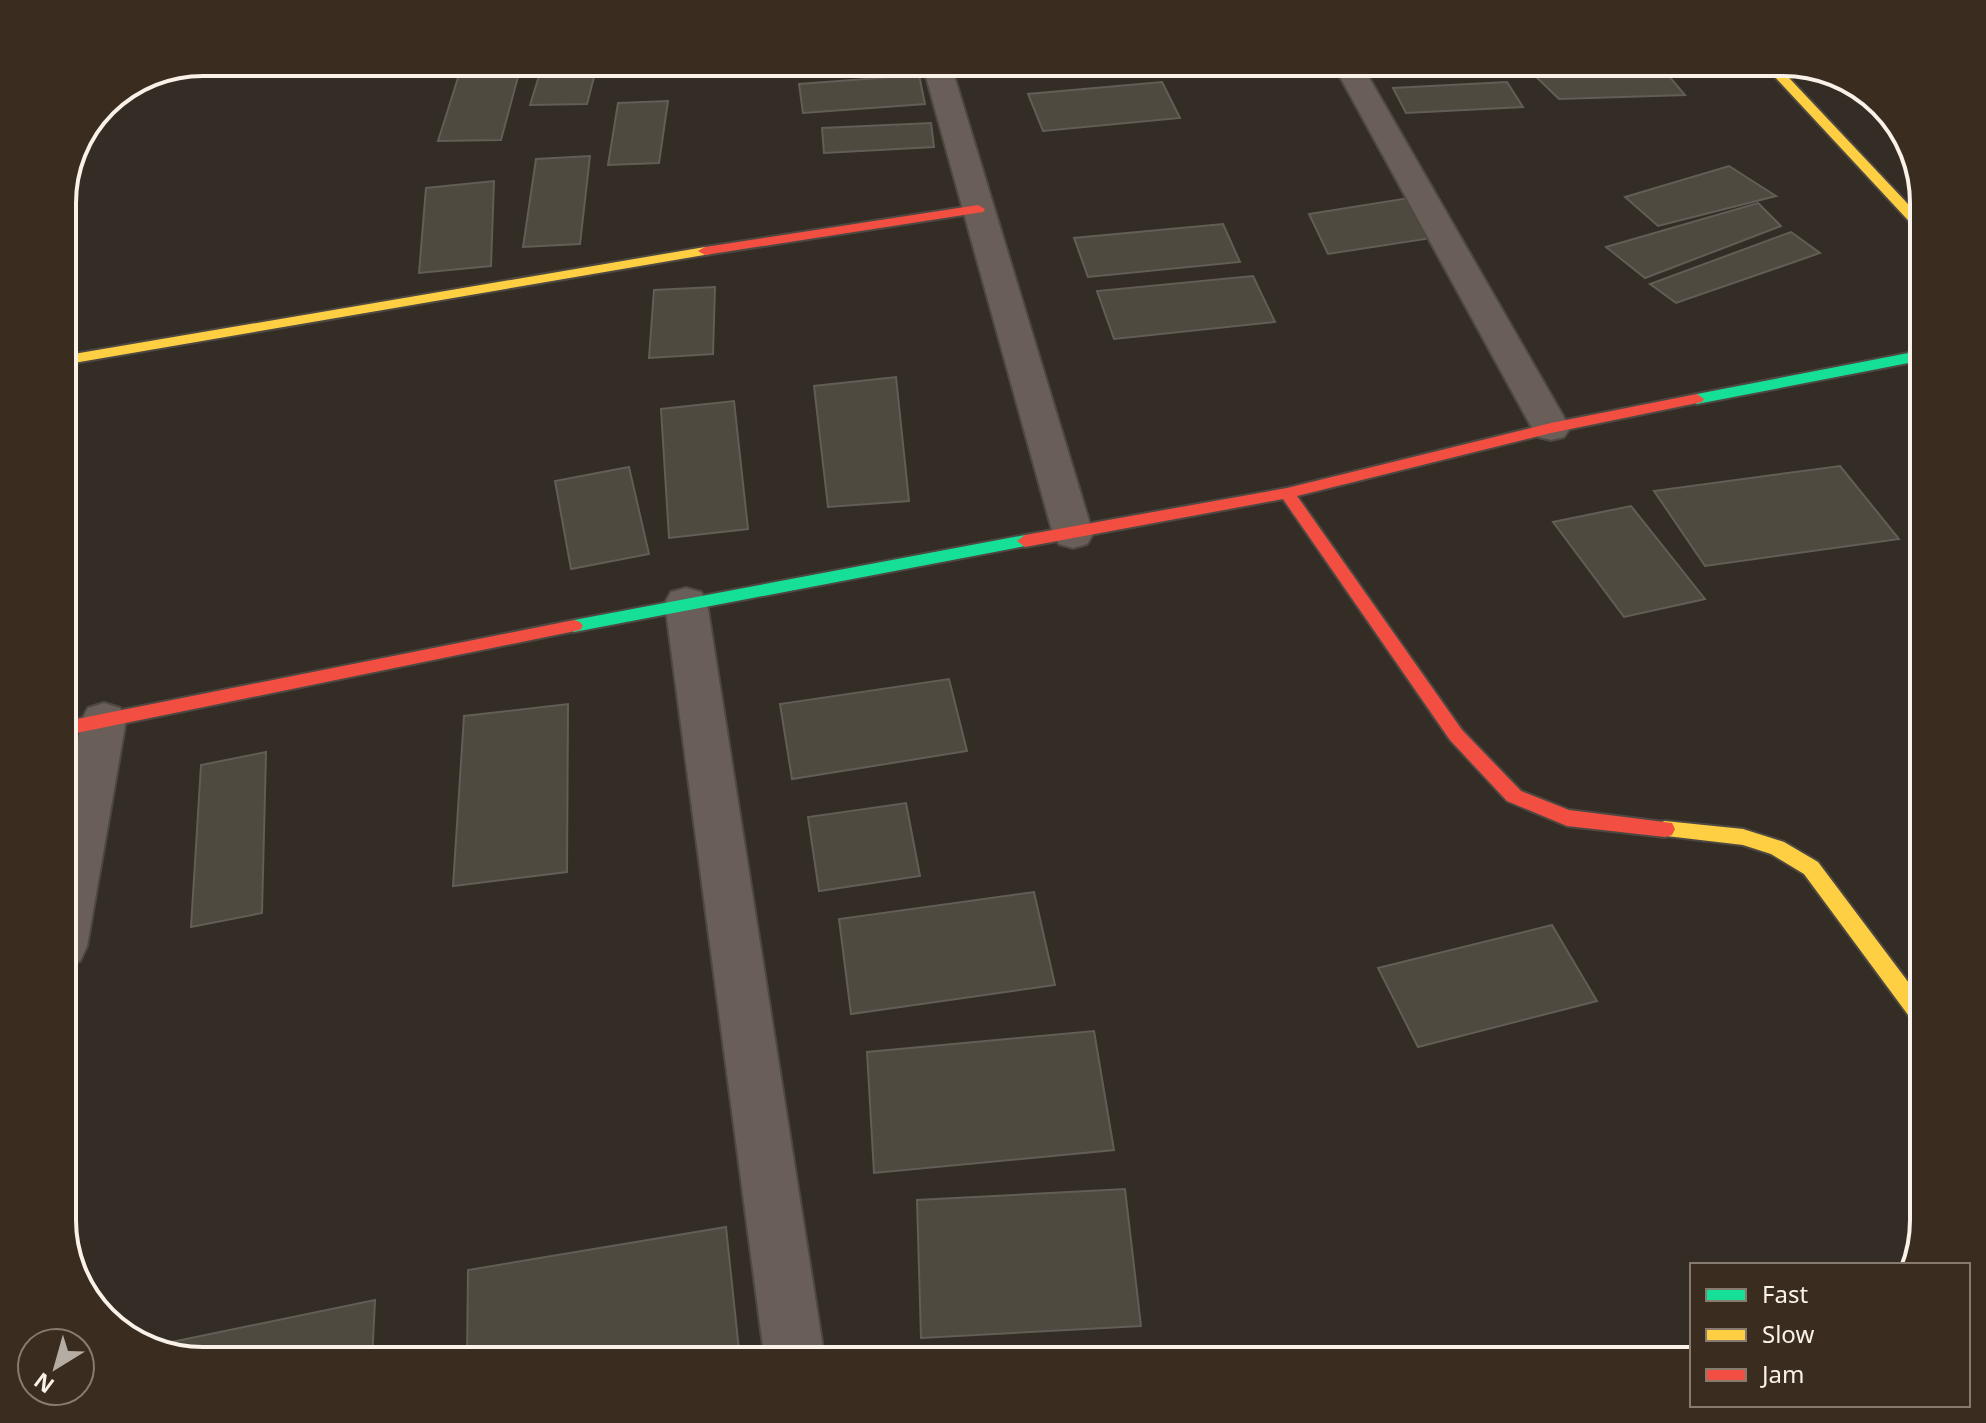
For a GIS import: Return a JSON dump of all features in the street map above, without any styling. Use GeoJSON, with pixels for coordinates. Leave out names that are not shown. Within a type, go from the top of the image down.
{"type":"FeatureCollection","features":[{"type":"Feature","properties":{"kind":"street"},"geometry":{"type":"LineString","coordinates":[[940,76],[1073,534]]}},
{"type":"Feature","properties":{"kind":"street"},"geometry":{"type":"LineString","coordinates":[[1354,76],[1551,428]]}},
{"type":"Feature","properties":{"kind":"street"},"geometry":{"type":"LineString","coordinates":[[1780,76],[1910,214]]}},
{"type":"Feature","properties":{"kind":"street"},"geometry":{"type":"LineString","coordinates":[[76,359],[583,270],[978,209]]}},
{"type":"Feature","properties":{"kind":"street"},"geometry":{"type":"LineString","coordinates":[[76,798],[83,724],[686,603],[1287,493],[1551,428],[1910,358]]}},
{"type":"Feature","properties":{"kind":"street"},"geometry":{"type":"LineString","coordinates":[[1287,493],[1456,735],[1514,796],[1567,818],[1743,837],[1777,848],[1811,868],[1910,1001]]}},
{"type":"Feature","properties":{"kind":"street"},"geometry":{"type":"LineString","coordinates":[[686,603],[793,1347]]}},
{"type":"Feature","properties":{"kind":"building"},"geometry":{"type":"Polygon","coordinates":[[[459,76],[518,76],[501,140],[438,141],[459,76]]]}},
{"type":"Feature","properties":{"kind":"building"},"geometry":{"type":"Polygon","coordinates":[[[539,76],[594,76],[587,104],[530,105],[539,76]]]}},
{"type":"Feature","properties":{"kind":"building"},"geometry":{"type":"Polygon","coordinates":[[[919,76],[925,104],[803,113],[799,84],[919,76]]]}},
{"type":"Feature","properties":{"kind":"building"},"geometry":{"type":"Polygon","coordinates":[[[1535,76],[1669,76],[1685,95],[1559,99],[1535,76]]]}},
{"type":"Feature","properties":{"kind":"building"},"geometry":{"type":"Polygon","coordinates":[[[1162,82],[1180,118],[1043,131],[1028,94],[1162,82]]]}},
{"type":"Feature","properties":{"kind":"building"},"geometry":{"type":"Polygon","coordinates":[[[1507,82],[1523,107],[1406,113],[1393,88],[1507,82]]]}},
{"type":"Feature","properties":{"kind":"building"},"geometry":{"type":"Polygon","coordinates":[[[668,101],[659,163],[608,165],[618,103],[668,101]]]}},
{"type":"Feature","properties":{"kind":"building"},"geometry":{"type":"Polygon","coordinates":[[[931,123],[934,147],[824,153],[822,128],[931,123]]]}},
{"type":"Feature","properties":{"kind":"building"},"geometry":{"type":"Polygon","coordinates":[[[590,156],[580,244],[523,247],[536,159],[590,156]]]}},
{"type":"Feature","properties":{"kind":"building"},"geometry":{"type":"Polygon","coordinates":[[[1729,166],[1776,196],[1658,226],[1625,197],[1729,166]]]}},
{"type":"Feature","properties":{"kind":"building"},"geometry":{"type":"Polygon","coordinates":[[[494,181],[491,266],[419,273],[426,188],[494,181]]]}},
{"type":"Feature","properties":{"kind":"building"},"geometry":{"type":"Polygon","coordinates":[[[1415,197],[1438,237],[1328,254],[1309,214],[1415,197]]]}},
{"type":"Feature","properties":{"kind":"building"},"geometry":{"type":"Polygon","coordinates":[[[1758,203],[1781,226],[1645,278],[1606,247],[1758,203]]]}},
{"type":"Feature","properties":{"kind":"building"},"geometry":{"type":"Polygon","coordinates":[[[1223,224],[1240,262],[1088,277],[1074,238],[1223,224]]]}},
{"type":"Feature","properties":{"kind":"building"},"geometry":{"type":"Polygon","coordinates":[[[1791,232],[1820,253],[1676,303],[1650,284],[1791,232]]]}},
{"type":"Feature","properties":{"kind":"building"},"geometry":{"type":"Polygon","coordinates":[[[1253,276],[1275,322],[1114,339],[1097,291],[1253,276]]]}},
{"type":"Feature","properties":{"kind":"building"},"geometry":{"type":"Polygon","coordinates":[[[715,287],[713,354],[649,358],[654,290],[715,287]]]}},
{"type":"Feature","properties":{"kind":"building"},"geometry":{"type":"Polygon","coordinates":[[[896,377],[909,501],[828,507],[814,386],[896,377]]]}},
{"type":"Feature","properties":{"kind":"building"},"geometry":{"type":"Polygon","coordinates":[[[734,401],[748,529],[669,538],[661,409],[734,401]]]}},
{"type":"Feature","properties":{"kind":"building"},"geometry":{"type":"Polygon","coordinates":[[[1840,466],[1899,539],[1705,566],[1654,491],[1840,466]]]}},
{"type":"Feature","properties":{"kind":"building"},"geometry":{"type":"Polygon","coordinates":[[[629,467],[649,554],[571,569],[555,481],[629,467]]]}},
{"type":"Feature","properties":{"kind":"building"},"geometry":{"type":"Polygon","coordinates":[[[1631,506],[1705,599],[1624,617],[1553,522],[1631,506]]]}},
{"type":"Feature","properties":{"kind":"building"},"geometry":{"type":"Polygon","coordinates":[[[949,679],[967,751],[792,779],[780,704],[949,679]]]}},
{"type":"Feature","properties":{"kind":"building"},"geometry":{"type":"Polygon","coordinates":[[[568,704],[567,872],[453,886],[464,716],[568,704]]]}},
{"type":"Feature","properties":{"kind":"building"},"geometry":{"type":"Polygon","coordinates":[[[266,752],[262,913],[191,927],[201,765],[266,752]]]}},
{"type":"Feature","properties":{"kind":"building"},"geometry":{"type":"Polygon","coordinates":[[[906,803],[920,876],[819,891],[808,817],[906,803]]]}},
{"type":"Feature","properties":{"kind":"building"},"geometry":{"type":"Polygon","coordinates":[[[1034,892],[1055,985],[851,1014],[839,919],[1034,892]]]}},
{"type":"Feature","properties":{"kind":"building"},"geometry":{"type":"Polygon","coordinates":[[[1552,925],[1597,1001],[1418,1047],[1378,968],[1552,925]]]}},
{"type":"Feature","properties":{"kind":"building"},"geometry":{"type":"Polygon","coordinates":[[[1094,1031],[1114,1150],[874,1173],[867,1052],[1094,1031]]]}},
{"type":"Feature","properties":{"kind":"building"},"geometry":{"type":"Polygon","coordinates":[[[1125,1189],[1141,1326],[921,1338],[917,1200],[1125,1189]]]}},
{"type":"Feature","properties":{"kind":"building"},"geometry":{"type":"Polygon","coordinates":[[[726,1227],[739,1347],[467,1347],[468,1270],[726,1227]]]}},
{"type":"Feature","properties":{"kind":"building"},"geometry":{"type":"Polygon","coordinates":[[[375,1300],[373,1347],[203,1347],[171,1342],[375,1300]]]}},
{"type":"Feature","properties":{"kind":"traffic: fast"},"geometry":{"type":"LineString","coordinates":[[1697,399],[1910,358]]}},
{"type":"Feature","properties":{"kind":"traffic: fast"},"geometry":{"type":"LineString","coordinates":[[574,626],[1025,541]]}},
{"type":"Feature","properties":{"kind":"traffic: slow"},"geometry":{"type":"LineString","coordinates":[[1780,76],[1910,214]]}},
{"type":"Feature","properties":{"kind":"traffic: slow"},"geometry":{"type":"LineString","coordinates":[[76,359],[705,251]]}},
{"type":"Feature","properties":{"kind":"traffic: slow"},"geometry":{"type":"LineString","coordinates":[[1665,829],[1743,837],[1777,848],[1811,868],[1910,1001]]}},
{"type":"Feature","properties":{"kind":"traffic: jam"},"geometry":{"type":"LineString","coordinates":[[705,251],[978,209]]}},
{"type":"Feature","properties":{"kind":"traffic: jam"},"geometry":{"type":"LineString","coordinates":[[1025,541],[1287,493],[1551,428],[1697,399]]}},
{"type":"Feature","properties":{"kind":"traffic: jam"},"geometry":{"type":"LineString","coordinates":[[1287,493],[1456,735],[1514,796],[1567,818],[1665,829]]}},
{"type":"Feature","properties":{"kind":"traffic: jam"},"geometry":{"type":"LineString","coordinates":[[76,726],[574,626]]}}]}
